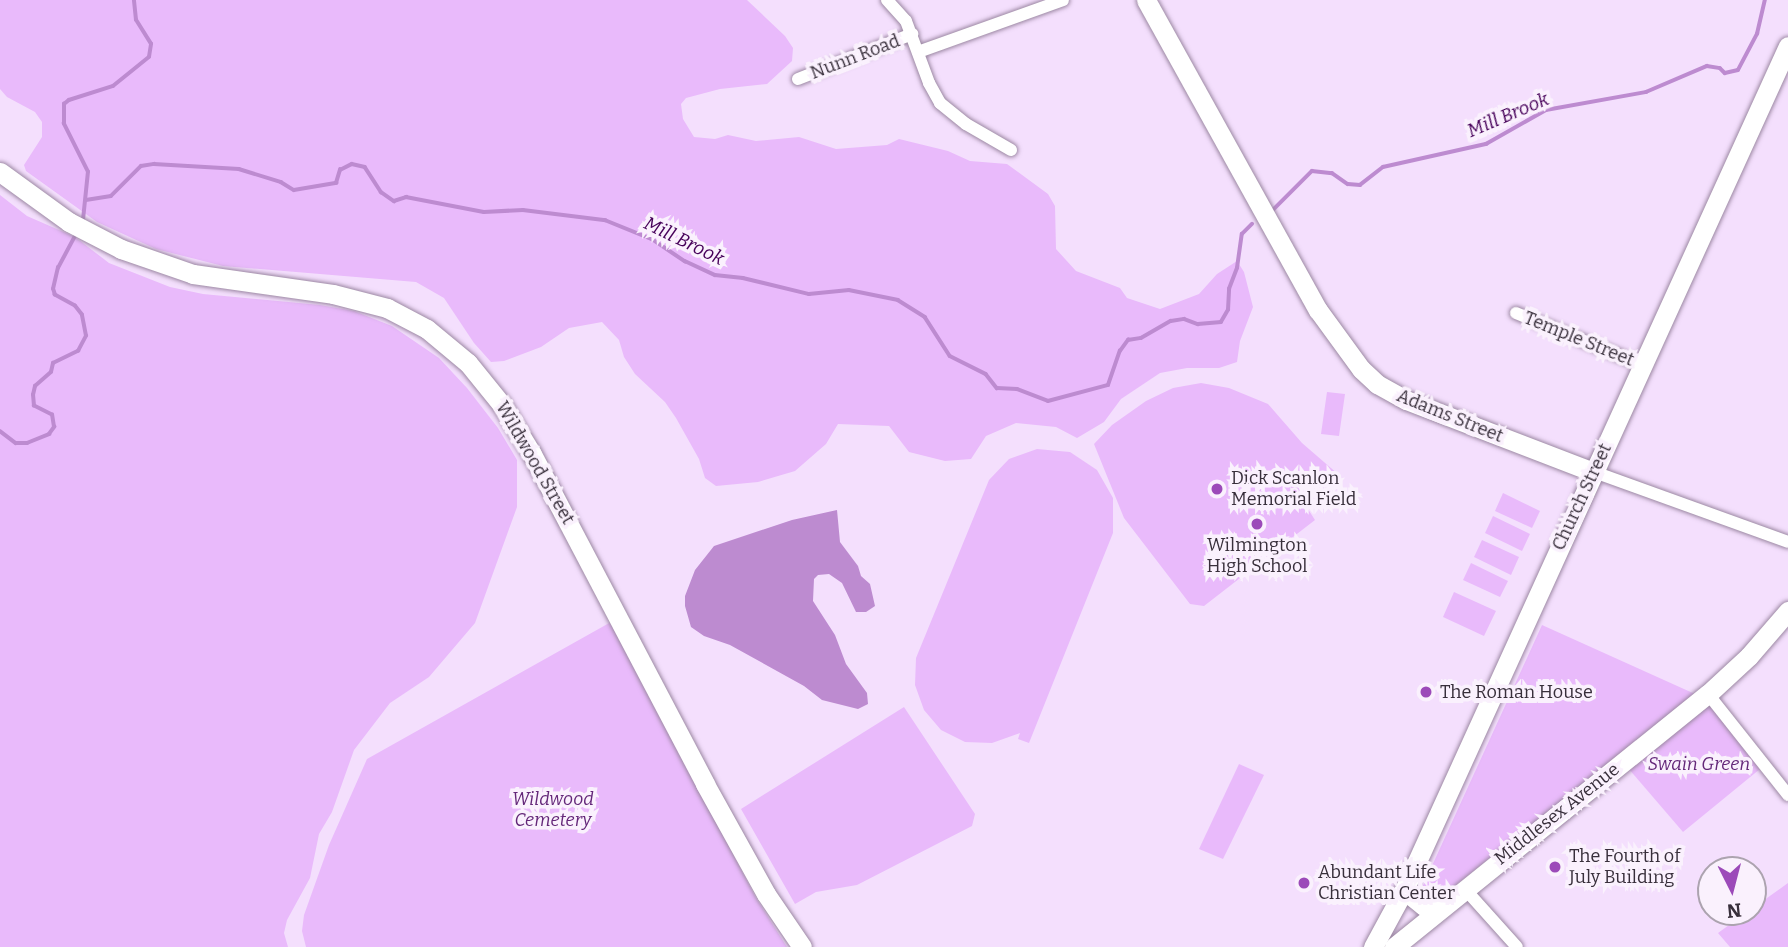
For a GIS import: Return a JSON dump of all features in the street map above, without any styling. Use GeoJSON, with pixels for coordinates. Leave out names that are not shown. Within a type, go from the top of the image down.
{"type":"FeatureCollection","features":[{"type":"Feature","properties":{"kind":"street"},"geometry":{"type":"LineString","coordinates":[[887,0],[902,13],[940,103],[966,124],[1011,150]]}},
{"type":"Feature","properties":{"kind":"street"},"geometry":{"type":"LineString","coordinates":[[918,52],[1063,0]]}},
{"type":"Feature","properties":{"kind":"street","name":"Adams Street"},"geometry":{"type":"LineString","coordinates":[[1146,0],[1311,299],[1361,369],[1377,384],[1406,400],[1788,542]]}},
{"type":"Feature","properties":{"kind":"street","name":"Nunn Road"},"geometry":{"type":"LineString","coordinates":[[798,79],[912,34]]}},
{"type":"Feature","properties":{"kind":"street","name":"Church Street"},"geometry":{"type":"LineString","coordinates":[[1373,947],[1404,890],[1788,46]]}},
{"type":"Feature","properties":{"kind":"street","name":"Wildwood Street"},"geometry":{"type":"LineString","coordinates":[[0,172],[69,222],[152,262],[193,274],[333,294],[387,308],[427,330],[468,363],[502,405],[532,454],[705,784],[766,894],[802,947]]}},
{"type":"Feature","properties":{"kind":"street","name":"Temple Street"},"geometry":{"type":"LineString","coordinates":[[1516,313],[1642,365]]}},
{"type":"Feature","properties":{"kind":"street","name":"Middlesex Avenue"},"geometry":{"type":"LineString","coordinates":[[1394,947],[1707,694],[1749,656],[1788,611]]}},
{"type":"Feature","properties":{"kind":"street"},"geometry":{"type":"LineString","coordinates":[[1707,694],[1788,795]]}},
{"type":"Feature","properties":{"kind":"street"},"geometry":{"type":"LineString","coordinates":[[1464,888],[1517,947]]}},
{"type":"Feature","properties":{"kind":"street"},"geometry":{"type":"LineString","coordinates":[[1404,890],[1424,906],[1448,901]]}},
{"type":"Feature","properties":{"kind":"green space"},"geometry":{"type":"Polygon","coordinates":[[[0,0],[747,0],[785,36],[793,48],[792,61],[767,84],[720,89],[686,98],[681,104],[683,119],[694,137],[715,139],[728,135],[756,141],[799,137],[836,149],[887,145],[899,139],[948,151],[970,161],[1007,164],[1048,194],[1055,206],[1056,249],[1076,271],[1120,288],[1127,298],[1160,309],[1199,294],[1217,274],[1237,261],[1244,272],[1253,307],[1240,341],[1237,362],[1219,368],[1187,368],[1160,373],[1121,399],[1104,422],[1077,438],[1056,427],[1016,423],[986,436],[971,459],[945,461],[909,452],[889,426],[838,424],[826,444],[795,471],[758,482],[716,486],[705,478],[699,459],[665,402],[635,374],[624,357],[619,340],[602,322],[569,328],[541,347],[504,361],[491,362],[474,343],[444,298],[416,282],[223,266],[156,249],[97,222],[26,171],[24,165],[42,137],[42,122],[35,112],[7,97],[0,89],[0,0]]]}},
{"type":"Feature","properties":{"kind":"green space"},"geometry":{"type":"Polygon","coordinates":[[[0,195],[27,216],[75,237],[109,263],[170,287],[203,294],[320,305],[354,311],[392,326],[439,358],[467,388],[498,428],[517,460],[517,507],[475,623],[429,677],[390,703],[354,750],[332,812],[319,834],[310,878],[287,920],[284,933],[288,947],[0,947],[0,195]]]}},
{"type":"Feature","properties":{"kind":"green space","name":"Dick Scanlon Memorial Field"},"geometry":{"type":"Polygon","coordinates":[[[1201,383],[1229,388],[1268,404],[1302,443],[1339,475],[1304,503],[1315,520],[1204,606],[1190,604],[1124,518],[1094,444],[1112,425],[1146,401],[1173,388],[1201,383]]]}},
{"type":"Feature","properties":{"kind":"green space"},"geometry":{"type":"Polygon","coordinates":[[[1327,392],[1345,394],[1339,436],[1321,434],[1327,392]]]}},
{"type":"Feature","properties":{"kind":"green space"},"geometry":{"type":"Polygon","coordinates":[[[1037,449],[1070,452],[1097,470],[1113,498],[1113,533],[1029,743],[1018,739],[1020,733],[992,743],[965,742],[941,730],[924,710],[915,685],[916,658],[989,480],[1009,459],[1037,449]]]}},
{"type":"Feature","properties":{"kind":"green space"},"geometry":{"type":"Polygon","coordinates":[[[1503,493],[1540,511],[1532,528],[1495,511],[1503,493]]]}},
{"type":"Feature","properties":{"kind":"green space"},"geometry":{"type":"Polygon","coordinates":[[[1493,516],[1530,534],[1522,551],[1485,533],[1493,516]]]}},
{"type":"Feature","properties":{"kind":"green space"},"geometry":{"type":"Polygon","coordinates":[[[1482,540],[1519,557],[1511,575],[1474,557],[1482,540]]]}},
{"type":"Feature","properties":{"kind":"green space"},"geometry":{"type":"Polygon","coordinates":[[[1471,563],[1508,581],[1500,597],[1463,580],[1471,563]]]}},
{"type":"Feature","properties":{"kind":"green space"},"geometry":{"type":"Polygon","coordinates":[[[1454,592],[1496,611],[1484,636],[1443,617],[1454,592]]]}},
{"type":"Feature","properties":{"kind":"green space","name":"Wildwood Cemetery"},"geometry":{"type":"Polygon","coordinates":[[[611,622],[756,898],[787,947],[306,947],[302,931],[304,915],[329,845],[367,759],[611,622]]]}},
{"type":"Feature","properties":{"kind":"green space"},"geometry":{"type":"Polygon","coordinates":[[[1542,625],[1695,694],[1452,888],[1434,898],[1425,895],[1420,892],[1542,625]]]}},
{"type":"Feature","properties":{"kind":"green space","name":"Swain Green"},"geometry":{"type":"Polygon","coordinates":[[[1707,701],[1760,769],[1683,832],[1628,768],[1707,701]]]}},
{"type":"Feature","properties":{"kind":"green space"},"geometry":{"type":"Polygon","coordinates":[[[904,707],[975,814],[972,826],[857,885],[816,892],[795,904],[741,809],[904,707]]]}},
{"type":"Feature","properties":{"kind":"green space"},"geometry":{"type":"Polygon","coordinates":[[[1239,764],[1264,775],[1223,859],[1199,849],[1239,764]]]}},
{"type":"Feature","properties":{"kind":"green space"},"geometry":{"type":"Polygon","coordinates":[[[1788,883],[1788,947],[1730,947],[1718,933],[1728,926],[1767,926],[1767,898],[1788,883]]]}},
{"type":"Feature","properties":{"kind":"shaded area"},"geometry":{"type":"Polygon","coordinates":[[[837,510],[840,542],[858,566],[861,576],[870,584],[875,606],[866,612],[856,612],[842,583],[829,574],[818,575],[814,579],[813,601],[835,635],[846,664],[867,693],[868,704],[858,709],[822,700],[804,686],[730,645],[704,636],[691,627],[685,606],[685,596],[695,570],[714,546],[792,520],[837,510]]]}},
{"type":"Feature","properties":{"kind":"waterway"},"geometry":{"type":"LineString","coordinates":[[83,220],[88,172],[64,124],[64,104],[113,86],[149,57],[151,44],[136,20],[134,0]]}},
{"type":"Feature","properties":{"kind":"waterway","name":"Mill Brook"},"geometry":{"type":"LineString","coordinates":[[1273,210],[1312,171],[1332,173],[1348,184],[1360,185],[1383,167],[1486,144],[1546,110],[1646,92],[1707,66],[1720,68],[1725,73],[1738,70],[1757,34],[1765,0]]}},
{"type":"Feature","properties":{"kind":"waterway","name":"Mill Brook"},"geometry":{"type":"LineString","coordinates":[[86,200],[111,196],[141,166],[154,164],[239,169],[281,182],[294,190],[336,183],[340,170],[352,164],[365,167],[381,192],[394,201],[406,197],[484,212],[523,210],[605,220],[652,239],[685,261],[715,275],[743,278],[809,294],[849,290],[898,300],[925,317],[950,356],[986,374],[997,388],[1017,389],[1048,401],[1108,385],[1120,351],[1128,340],[1141,338],[1171,321],[1184,319],[1198,324],[1221,322],[1228,310],[1229,289],[1237,268],[1242,234],[1252,224]]}},
{"type":"Feature","properties":{"kind":"waterway"},"geometry":{"type":"LineString","coordinates":[[0,431],[16,443],[27,443],[49,434],[54,427],[52,415],[34,406],[33,395],[35,386],[51,372],[53,363],[78,351],[86,336],[82,315],[75,306],[55,295],[53,289],[58,268],[77,233]]}},
{"type":"Feature","properties":{"kind":"place","name":"Dick Scanlon Memorial Field"},"geometry":{"type":"Point","coordinates":[1217,489]}},
{"type":"Feature","properties":{"kind":"place","name":"Wilmington High School"},"geometry":{"type":"Point","coordinates":[1257,524]}},
{"type":"Feature","properties":{"kind":"place","name":"The Roman House"},"geometry":{"type":"Point","coordinates":[1426,692]}},
{"type":"Feature","properties":{"kind":"place","name":"The Fourth of July Building"},"geometry":{"type":"Point","coordinates":[1555,867]}},
{"type":"Feature","properties":{"kind":"place","name":"Abundant Life Christian Center"},"geometry":{"type":"Point","coordinates":[1304,883]}}]}
